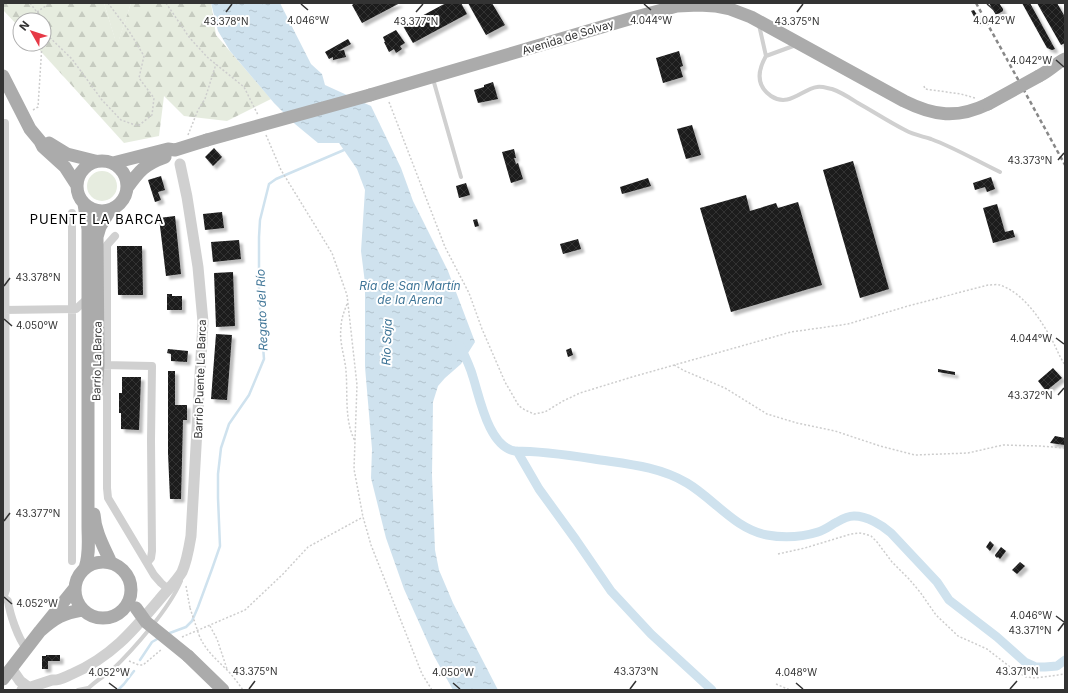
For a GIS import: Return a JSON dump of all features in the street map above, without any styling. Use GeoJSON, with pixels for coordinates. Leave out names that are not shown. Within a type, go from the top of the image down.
{"type":"FeatureCollection","features":[{"type":"Feature","properties":{"kind":"main road","name":"Avenida de Solvay"},"geometry":{"type":"LineString","coordinates":[[179,148],[370,95],[629,18],[677,6],[699,5],[721,7],[758,20],[904,101],[926,110],[945,114],[957,114],[974,110],[1043,74]]}},
{"type":"Feature","properties":{"kind":"main road"},"geometry":{"type":"LineString","coordinates":[[1043,74],[1054,65],[1065,59]]}},
{"type":"Feature","properties":{"kind":"main road"},"geometry":{"type":"LineString","coordinates":[[1043,74],[1065,67]]}},
{"type":"Feature","properties":{"kind":"main road"},"geometry":{"type":"LineString","coordinates":[[3,76],[11,120],[32,132],[43,147],[65,167],[76,184],[78,195],[84,204],[90,208],[98,211],[110,210],[122,201],[127,188],[146,165],[170,155],[179,148]]}},
{"type":"Feature","properties":{"kind":"main road"},"geometry":{"type":"LineString","coordinates":[[40,141],[47,142],[67,154],[95,161]]}},
{"type":"Feature","properties":{"kind":"main road"},"geometry":{"type":"LineString","coordinates":[[113,163],[168,149],[179,148]]}},
{"type":"Feature","properties":{"kind":"main road"},"geometry":{"type":"LineString","coordinates":[[76,184],[80,172],[87,165],[95,161],[102,160],[118,166],[124,173],[127,188]]}},
{"type":"Feature","properties":{"kind":"main road","name":"Barrio La Barca"},"geometry":{"type":"LineString","coordinates":[[84,204],[88,225],[88,298],[81,313],[89,550],[85,568]]}},
{"type":"Feature","properties":{"kind":"main road","name":"Barrio La Barca"},"geometry":{"type":"LineString","coordinates":[[110,210],[97,233],[97,261],[103,365],[94,515],[100,540],[111,563]]}},
{"type":"Feature","properties":{"kind":"main road"},"geometry":{"type":"LineString","coordinates":[[97,261],[93,272],[93,307],[81,313],[91,323],[93,330],[93,360],[95,364],[103,365]]}},
{"type":"Feature","properties":{"kind":"main road"},"geometry":{"type":"LineString","coordinates":[[102,561],[120,567],[126,573],[132,590],[129,610],[109,618],[100,619],[90,616],[82,610],[77,602],[74,589],[79,574],[93,563],[102,561]]}},
{"type":"Feature","properties":{"kind":"main road"},"geometry":{"type":"LineString","coordinates":[[8,669],[74,589]]}},
{"type":"Feature","properties":{"kind":"main road"},"geometry":{"type":"LineString","coordinates":[[40,631],[61,615],[82,610]]}},
{"type":"Feature","properties":{"kind":"main road"},"geometry":{"type":"LineString","coordinates":[[129,610],[188,656],[223,690]]}},
{"type":"Feature","properties":{"kind":"street"},"geometry":{"type":"LineString","coordinates":[[11,120],[4,310],[6,590],[3,598],[8,601],[14,623],[21,641],[26,648]]}},
{"type":"Feature","properties":{"kind":"street","name":"Barrio Puente La Barca"},"geometry":{"type":"LineString","coordinates":[[40,690],[86,667],[113,650],[168,589],[182,576],[185,565],[191,536],[203,322],[198,268],[187,197],[180,164]]}},
{"type":"Feature","properties":{"kind":"street","name":"Barrio La Barca"},"geometry":{"type":"LineString","coordinates":[[72,213],[81,313],[72,561]]}},
{"type":"Feature","properties":{"kind":"street"},"geometry":{"type":"LineString","coordinates":[[115,236],[107,245],[103,365],[108,498],[158,581],[168,589]]}},
{"type":"Feature","properties":{"kind":"street"},"geometry":{"type":"LineString","coordinates":[[4,310],[81,313]]}},
{"type":"Feature","properties":{"kind":"street"},"geometry":{"type":"LineString","coordinates":[[103,365],[152,366],[152,551],[151,558],[148,563]]}},
{"type":"Feature","properties":{"kind":"street"},"geometry":{"type":"LineString","coordinates":[[8,669],[25,689]]}},
{"type":"Feature","properties":{"kind":"street","name":"Barrio Puente La Barca"},"geometry":{"type":"LineString","coordinates":[[25,689],[38,686],[52,680],[56,681]]}},
{"type":"Feature","properties":{"kind":"lane"},"geometry":{"type":"LineString","coordinates":[[758,20],[766,56],[759,74],[762,85],[772,96],[778,99],[787,99],[798,96],[817,87],[832,89],[908,132],[931,139],[1000,172]]}},
{"type":"Feature","properties":{"kind":"lane"},"geometry":{"type":"LineString","coordinates":[[766,56],[800,44]]}},
{"type":"Feature","properties":{"kind":"lane"},"geometry":{"type":"LineString","coordinates":[[432,77],[461,177]]}},
{"type":"Feature","properties":{"kind":"lane"},"geometry":{"type":"LineString","coordinates":[[78,690],[88,689],[124,658],[172,598],[182,576]]}},
{"type":"Feature","properties":{"kind":"path"},"geometry":{"type":"LineString","coordinates":[[30,3],[38,12],[50,3]]}},
{"type":"Feature","properties":{"kind":"path"},"geometry":{"type":"LineString","coordinates":[[52,40],[72,59],[102,100],[121,120],[138,126],[152,115],[154,98],[139,78],[144,56],[129,31],[108,3]]}},
{"type":"Feature","properties":{"kind":"path"},"geometry":{"type":"LineString","coordinates":[[166,3],[189,37],[206,57],[244,86],[258,116]]}},
{"type":"Feature","properties":{"kind":"path"},"geometry":{"type":"LineString","coordinates":[[11,120],[38,107],[41,52]]}},
{"type":"Feature","properties":{"kind":"path"},"geometry":{"type":"LineString","coordinates":[[179,148],[205,99],[216,64]]}},
{"type":"Feature","properties":{"kind":"path"},"geometry":{"type":"LineString","coordinates":[[924,86],[925,89],[961,94],[988,104]]}},
{"type":"Feature","properties":{"kind":"path"},"geometry":{"type":"LineString","coordinates":[[384,90],[445,247],[469,293],[482,330],[505,382],[520,406],[534,414],[545,412],[563,401],[580,394],[674,365],[792,332],[848,324],[908,306],[988,285],[999,285],[1009,289],[1029,305],[1051,338],[1059,357],[1065,365]]}},
{"type":"Feature","properties":{"kind":"path"},"geometry":{"type":"LineString","coordinates":[[264,130],[281,170],[332,253],[347,295],[358,385],[354,469],[363,517],[371,545],[422,674],[432,690]]}},
{"type":"Feature","properties":{"kind":"path"},"geometry":{"type":"LineString","coordinates":[[348,302],[343,314],[340,329],[346,371],[349,425],[355,443]]}},
{"type":"Feature","properties":{"kind":"path"},"geometry":{"type":"LineString","coordinates":[[674,365],[685,372],[725,388],[768,414],[835,431],[880,446],[915,455],[968,453],[1003,445],[1065,448]]}},
{"type":"Feature","properties":{"kind":"path"},"geometry":{"type":"LineString","coordinates":[[181,637],[245,610],[283,574],[308,547],[363,517]]}},
{"type":"Feature","properties":{"kind":"path"},"geometry":{"type":"LineString","coordinates":[[778,554],[805,548],[859,532],[871,536],[892,562],[920,592],[936,615],[958,636],[987,649],[1014,670],[1026,677],[1036,678],[1065,674]]}},
{"type":"Feature","properties":{"kind":"path"},"geometry":{"type":"LineString","coordinates":[[182,576],[187,588],[190,608],[203,644],[243,690]]}},
{"type":"Feature","properties":{"kind":"path"},"geometry":{"type":"LineString","coordinates":[[210,625],[217,640],[227,670]]}},
{"type":"Feature","properties":{"kind":"path"},"geometry":{"type":"LineString","coordinates":[[124,658],[139,665],[143,665],[166,646]]}},
{"type":"Feature","properties":{"kind":"path"},"geometry":{"type":"LineString","coordinates":[[776,684],[790,690]]}},
{"type":"Feature","properties":{"kind":"green space"},"geometry":{"type":"Polygon","coordinates":[[[3,3],[104,3],[117,45],[131,3],[211,3],[216,35],[271,99],[227,121],[184,116],[164,96],[159,136],[124,143],[41,52],[52,52],[52,12],[12,12],[12,20],[3,10],[3,3]]]}},
{"type":"Feature","properties":{"kind":"green space"},"geometry":{"type":"Polygon","coordinates":[[[104,3],[131,3],[117,46],[104,3]]]}},
{"type":"Feature","properties":{"kind":"green space"},"geometry":{"type":"Polygon","coordinates":[[[102,171],[108,172],[116,180],[116,192],[108,200],[102,201],[96,200],[88,192],[87,186],[88,180],[96,172],[102,171]]]}},
{"type":"Feature","properties":{"kind":"water"},"geometry":{"type":"Polygon","coordinates":[[[211,3],[280,3],[311,64],[322,74],[325,85],[371,106],[401,168],[413,201],[448,271],[475,342],[461,364],[438,386],[433,402],[432,475],[435,550],[439,570],[453,603],[498,690],[453,690],[434,656],[404,589],[386,538],[371,478],[372,449],[365,367],[365,283],[361,251],[365,190],[357,169],[339,143],[318,143],[295,124],[274,103],[230,51],[218,31],[211,3]]]}},
{"type":"Feature","properties":{"kind":"building"},"geometry":{"type":"Polygon","coordinates":[[[355,3],[400,3],[362,23],[352,5],[355,3]]]}},
{"type":"Feature","properties":{"kind":"building"},"geometry":{"type":"Polygon","coordinates":[[[446,3],[461,3],[467,14],[413,43],[403,26],[446,3]]]}},
{"type":"Feature","properties":{"kind":"building"},"geometry":{"type":"Polygon","coordinates":[[[468,3],[492,3],[505,25],[486,35],[468,3]]]}},
{"type":"Feature","properties":{"kind":"building"},"geometry":{"type":"Polygon","coordinates":[[[989,3],[999,3],[1003,11],[996,15],[989,3]]]}},
{"type":"Feature","properties":{"kind":"building"},"geometry":{"type":"Polygon","coordinates":[[[1022,3],[1030,3],[1055,49],[1052,50],[1047,48],[1022,3]]]}},
{"type":"Feature","properties":{"kind":"building"},"geometry":{"type":"Polygon","coordinates":[[[1037,3],[1057,3],[1065,17],[1065,43],[1061,45],[1037,3]]]}},
{"type":"Feature","properties":{"kind":"building"},"geometry":{"type":"Polygon","coordinates":[[[974,10],[980,20],[977,22],[971,11],[974,10]]]}},
{"type":"Feature","properties":{"kind":"building"},"geometry":{"type":"Polygon","coordinates":[[[396,30],[405,43],[400,46],[402,49],[396,53],[394,49],[389,52],[383,37],[396,30]]]}},
{"type":"Feature","properties":{"kind":"building"},"geometry":{"type":"Polygon","coordinates":[[[348,39],[351,44],[338,51],[344,50],[346,57],[333,60],[333,57],[329,59],[325,52],[348,39]]]}},
{"type":"Feature","properties":{"kind":"building"},"geometry":{"type":"Polygon","coordinates":[[[679,51],[683,66],[680,67],[683,77],[663,83],[656,58],[679,51]]]}},
{"type":"Feature","properties":{"kind":"building"},"geometry":{"type":"Polygon","coordinates":[[[493,82],[498,99],[478,103],[474,90],[493,82]]]}},
{"type":"Feature","properties":{"kind":"building"},"geometry":{"type":"Polygon","coordinates":[[[692,125],[701,155],[686,159],[677,129],[692,125]]]}},
{"type":"Feature","properties":{"kind":"building"},"geometry":{"type":"Polygon","coordinates":[[[214,148],[222,157],[213,166],[205,157],[214,148]]]}},
{"type":"Feature","properties":{"kind":"building"},"geometry":{"type":"Polygon","coordinates":[[[514,149],[516,158],[514,158],[516,164],[518,163],[523,179],[511,183],[502,152],[514,149]]]}},
{"type":"Feature","properties":{"kind":"building"},"geometry":{"type":"Polygon","coordinates":[[[853,161],[889,289],[860,298],[823,170],[853,161]]]}},
{"type":"Feature","properties":{"kind":"building"},"geometry":{"type":"Polygon","coordinates":[[[161,176],[165,190],[158,192],[161,200],[155,202],[148,180],[161,176]]]}},
{"type":"Feature","properties":{"kind":"building"},"geometry":{"type":"Polygon","coordinates":[[[991,177],[995,189],[987,192],[985,187],[975,190],[973,183],[991,177]]]}},
{"type":"Feature","properties":{"kind":"building"},"geometry":{"type":"Polygon","coordinates":[[[648,178],[651,186],[622,194],[620,187],[648,178]]]}},
{"type":"Feature","properties":{"kind":"building"},"geometry":{"type":"Polygon","coordinates":[[[466,183],[470,195],[459,198],[456,186],[466,183]]]}},
{"type":"Feature","properties":{"kind":"building"},"geometry":{"type":"Polygon","coordinates":[[[746,195],[750,211],[776,203],[778,208],[798,202],[822,285],[731,312],[700,208],[746,195]]]}},
{"type":"Feature","properties":{"kind":"building"},"geometry":{"type":"Polygon","coordinates":[[[997,204],[1005,232],[1013,230],[1015,237],[993,243],[983,208],[997,204]]]}},
{"type":"Feature","properties":{"kind":"building"},"geometry":{"type":"Polygon","coordinates":[[[222,212],[224,228],[205,230],[203,214],[222,212]]]}},
{"type":"Feature","properties":{"kind":"building"},"geometry":{"type":"Polygon","coordinates":[[[175,216],[181,274],[166,276],[159,218],[175,216]]]}},
{"type":"Feature","properties":{"kind":"building"},"geometry":{"type":"Polygon","coordinates":[[[477,219],[479,226],[475,227],[473,220],[477,219]]]}},
{"type":"Feature","properties":{"kind":"building"},"geometry":{"type":"Polygon","coordinates":[[[578,239],[581,249],[563,254],[560,244],[578,239]]]}},
{"type":"Feature","properties":{"kind":"building"},"geometry":{"type":"Polygon","coordinates":[[[239,240],[241,259],[213,262],[211,242],[239,240]]]}},
{"type":"Feature","properties":{"kind":"building"},"geometry":{"type":"Polygon","coordinates":[[[117,246],[142,246],[143,295],[118,295],[117,246]]]}},
{"type":"Feature","properties":{"kind":"building"},"geometry":{"type":"Polygon","coordinates":[[[233,272],[235,326],[216,327],[214,273],[233,272]]]}},
{"type":"Feature","properties":{"kind":"building"},"geometry":{"type":"Polygon","coordinates":[[[167,294],[172,294],[172,296],[182,296],[182,310],[167,310],[167,294]]]}},
{"type":"Feature","properties":{"kind":"building"},"geometry":{"type":"Polygon","coordinates":[[[216,334],[232,335],[227,400],[211,399],[216,334]]]}},
{"type":"Feature","properties":{"kind":"building"},"geometry":{"type":"Polygon","coordinates":[[[571,348],[573,355],[568,357],[566,350],[571,348]]]}},
{"type":"Feature","properties":{"kind":"building"},"geometry":{"type":"Polygon","coordinates":[[[168,349],[188,351],[187,362],[171,361],[171,354],[167,353],[168,349]]]}},
{"type":"Feature","properties":{"kind":"building"},"geometry":{"type":"Polygon","coordinates":[[[1053,368],[1062,378],[1046,391],[1038,381],[1053,368]]]}},
{"type":"Feature","properties":{"kind":"building"},"geometry":{"type":"Polygon","coordinates":[[[938,369],[955,372],[955,375],[938,372],[938,369]]]}},
{"type":"Feature","properties":{"kind":"building"},"geometry":{"type":"Polygon","coordinates":[[[168,371],[175,371],[175,405],[187,405],[187,420],[183,420],[181,499],[170,499],[168,453],[168,371]]]}},
{"type":"Feature","properties":{"kind":"building"},"geometry":{"type":"Polygon","coordinates":[[[122,377],[141,377],[139,430],[121,429],[119,393],[122,393],[122,377]]]}},
{"type":"Feature","properties":{"kind":"building"},"geometry":{"type":"Polygon","coordinates":[[[1055,436],[1065,438],[1065,445],[1050,443],[1055,436]]]}},
{"type":"Feature","properties":{"kind":"building"},"geometry":{"type":"Polygon","coordinates":[[[990,541],[994,545],[990,551],[986,547],[990,541]]]}},
{"type":"Feature","properties":{"kind":"building"},"geometry":{"type":"Polygon","coordinates":[[[1001,547],[1006,551],[1000,559],[995,555],[1001,547]]]}},
{"type":"Feature","properties":{"kind":"building"},"geometry":{"type":"Polygon","coordinates":[[[1020,562],[1025,566],[1017,574],[1012,570],[1020,562]]]}},
{"type":"Feature","properties":{"kind":"building"},"geometry":{"type":"Polygon","coordinates":[[[60,655],[60,661],[48,661],[48,669],[42,669],[42,656],[60,655]]]}},
{"type":"Feature","properties":{"kind":"waterway","name":"Regato del Río"},"geometry":{"type":"LineString","coordinates":[[167,634],[186,627],[192,621],[212,569],[220,546],[218,474],[221,448],[229,424],[249,395],[264,359],[259,295],[259,237],[260,220],[269,184],[276,179],[347,148]]}},
{"type":"Feature","properties":{"kind":"waterway"},"geometry":{"type":"LineString","coordinates":[[460,346],[466,357],[487,421],[498,441],[506,448],[515,451],[554,454],[630,464],[653,469],[676,477],[687,483],[745,527],[755,532],[767,535],[786,537],[806,535],[826,529],[841,520],[850,517],[859,516],[869,519],[891,533],[937,582],[949,600],[997,637],[1025,662],[1036,667],[1045,667],[1057,666],[1065,660]]}},
{"type":"Feature","properties":{"kind":"waterway"},"geometry":{"type":"LineString","coordinates":[[517,451],[539,489],[611,591],[651,634],[712,690]]}},
{"type":"Feature","properties":{"kind":"waterway","name":"Regato del Río"},"geometry":{"type":"LineString","coordinates":[[140,660],[152,642],[159,638]]}},
{"type":"Feature","properties":{"kind":"waterway","name":"Regato del Río"},"geometry":{"type":"LineString","coordinates":[[118,690],[134,671]]}},
{"type":"Feature","properties":{"kind":"railway"},"geometry":{"type":"LineString","coordinates":[[976,3],[1065,165]]}},
{"type":"Feature","properties":{"kind":"district","name":"PUENTE LA BARCA"},"geometry":{"type":"Point","coordinates":[97,219]}},
{"type":"Feature","properties":{"kind":"water label","name":"Ría de San Martín de la Arena"},"geometry":{"type":"Point","coordinates":[410,293]}},
{"type":"Feature","properties":{"kind":"water label","name":"Río Saja"},"geometry":{"type":"Point","coordinates":[387,342]}}]}
